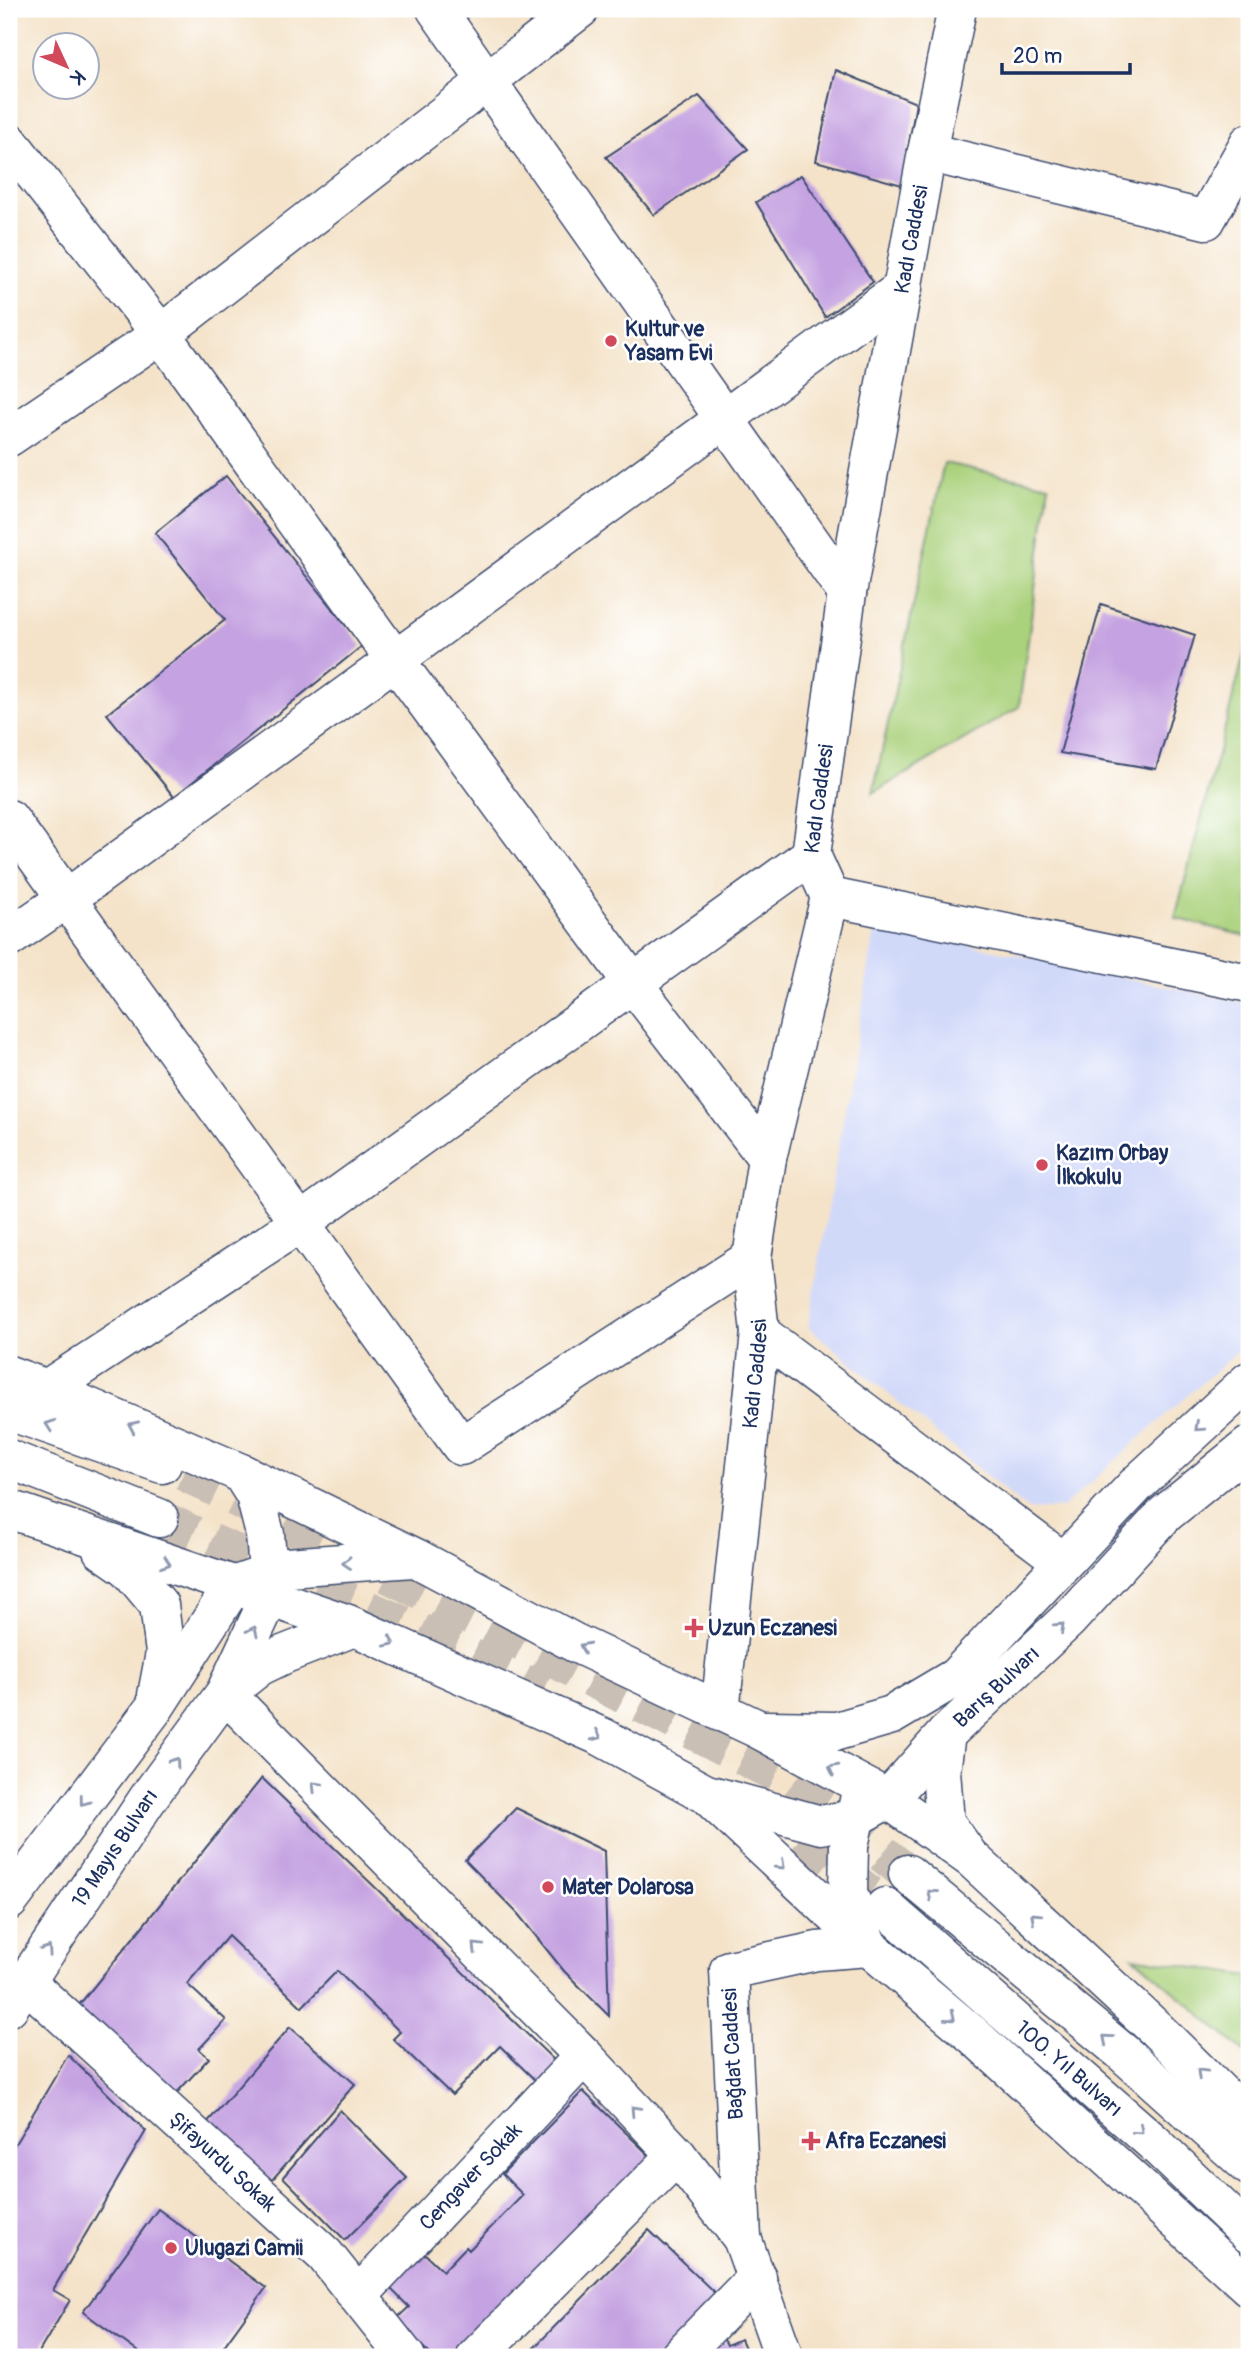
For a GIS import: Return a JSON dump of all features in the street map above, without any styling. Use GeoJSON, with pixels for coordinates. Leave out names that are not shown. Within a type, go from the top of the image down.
{"type":"FeatureCollection","features":[{"type":"Feature","properties":{"kind":"street"},"geometry":{"type":"LineString","coordinates":[[436,9],[847,593]]}},
{"type":"Feature","properties":{"kind":"street"},"geometry":{"type":"LineString","coordinates":[[9,437],[161,334],[580,9]]}},
{"type":"Feature","properties":{"kind":"street","name":"Kadı Caddesi"},"geometry":{"type":"LineString","coordinates":[[720,1712],[760,1333],[752,1258],[767,1157],[830,897],[811,855],[847,593],[927,152],[957,9]]}},
{"type":"Feature","properties":{"kind":"street"},"geometry":{"type":"LineString","coordinates":[[9,142],[161,334],[395,660],[632,982],[767,1157]]}},
{"type":"Feature","properties":{"kind":"street"},"geometry":{"type":"LineString","coordinates":[[927,152],[1206,220],[1249,143]]}},
{"type":"Feature","properties":{"kind":"street"},"geometry":{"type":"LineString","coordinates":[[9,938],[395,660],[903,288]]}},
{"type":"Feature","properties":{"kind":"street"},"geometry":{"type":"LineString","coordinates":[[9,818],[461,1446],[752,1258]]}},
{"type":"Feature","properties":{"kind":"street"},"geometry":{"type":"LineString","coordinates":[[47,1389],[300,1223],[811,855]]}},
{"type":"Feature","properties":{"kind":"street"},"geometry":{"type":"LineString","coordinates":[[830,897],[1249,983]]}},
{"type":"Feature","properties":{"kind":"street"},"geometry":{"type":"LineString","coordinates":[[760,1333],[1062,1561]]}},
{"type":"Feature","properties":{"kind":"street"},"geometry":{"type":"LineString","coordinates":[[9,1376],[47,1389],[241,1473],[416,1558],[575,1643],[758,1730],[870,1801],[972,1859]]}},
{"type":"Feature","properties":{"kind":"street","name":"Barış Bulvarı"},"geometry":{"type":"LineString","coordinates":[[758,1730],[837,1731],[892,1715],[956,1677],[1138,1483],[1249,1381]]}},
{"type":"Feature","properties":{"kind":"street"},"geometry":{"type":"LineString","coordinates":[[9,1411],[184,1472]]}},
{"type":"Feature","properties":{"kind":"street","name":"Barış Bulvarı"},"geometry":{"type":"LineString","coordinates":[[870,1801],[1069,1619],[1165,1514],[1249,1446]]}},
{"type":"Feature","properties":{"kind":"street"},"geometry":{"type":"LineString","coordinates":[[9,1459],[159,1518]]}},
{"type":"Feature","properties":{"kind":"street"},"geometry":{"type":"LineString","coordinates":[[225,1693],[257,1585],[265,1534],[255,1495],[241,1473]]}},
{"type":"Feature","properties":{"kind":"street"},"geometry":{"type":"LineString","coordinates":[[9,1509],[76,1532],[257,1585],[602,1737],[706,1794],[821,1825],[870,1801]]}},
{"type":"Feature","properties":{"kind":"street"},"geometry":{"type":"LineString","coordinates":[[76,1532],[128,1568],[159,1605],[165,1653],[155,1707]]}},
{"type":"Feature","properties":{"kind":"street"},"geometry":{"type":"LineString","coordinates":[[10,1895],[155,1707],[257,1585],[287,1567],[416,1558]]}},
{"type":"Feature","properties":{"kind":"street"},"geometry":{"type":"LineString","coordinates":[[225,1693],[260,1666],[354,1627]]}},
{"type":"Feature","properties":{"kind":"street"},"geometry":{"type":"LineString","coordinates":[[869,1947],[848,1893],[849,1846],[870,1801],[956,1677]]}},
{"type":"Feature","properties":{"kind":"street"},"geometry":{"type":"LineString","coordinates":[[225,1693],[584,2056],[677,2155],[742,2238],[784,2357]]}},
{"type":"Feature","properties":{"kind":"street","name":"19 Mayıs Bulvarı"},"geometry":{"type":"LineString","coordinates":[[17,1994],[151,1794],[225,1693]]}},
{"type":"Feature","properties":{"kind":"street"},"geometry":{"type":"LineString","coordinates":[[946,1734],[941,1771],[944,1822],[972,1859],[1155,2028],[1249,2121]]}},
{"type":"Feature","properties":{"kind":"street"},"geometry":{"type":"LineString","coordinates":[[706,1794],[869,1947],[973,2035],[1249,2287]]}},
{"type":"Feature","properties":{"kind":"street"},"geometry":{"type":"LineString","coordinates":[[908,1874],[1121,2050],[1249,2166]]}},
{"type":"Feature","properties":{"kind":"street","name":"100. Yıl Bulvarı"},"geometry":{"type":"LineString","coordinates":[[885,1907],[1153,2142],[1249,2234]]}},
{"type":"Feature","properties":{"kind":"street","name":"Bağdat Caddesi"},"geometry":{"type":"LineString","coordinates":[[742,2238],[729,1970],[817,1951],[869,1947]]}},
{"type":"Feature","properties":{"kind":"street","name":"Şifayurdu Sokak"},"geometry":{"type":"LineString","coordinates":[[17,1994],[325,2255],[406,2357]]}},
{"type":"Feature","properties":{"kind":"street","name":"Cengaver Sokak"},"geometry":{"type":"LineString","coordinates":[[358,2296],[584,2056]]}},
{"type":"Feature","properties":{"kind":"street"},"geometry":{"type":"LineString","coordinates":[[476,2357],[677,2155]]}},
{"type":"Feature","properties":{"kind":"street"},"geometry":{"type":"LineString","coordinates":[[679,2357],[757,2277]]}},
{"type":"Feature","properties":{"kind":"shaded area","name":"Kazım Orbay İlkokulu"},"geometry":{"type":"Polygon","coordinates":[[[876,925],[1249,1004],[1249,1341],[1062,1508],[1028,1510],[808,1327],[876,925]]]}},
{"type":"Feature","properties":{"kind":"green space"},"geometry":{"type":"Polygon","coordinates":[[[944,463],[1049,485],[1019,707],[873,793],[944,463]]]}},
{"type":"Feature","properties":{"kind":"green space"},"geometry":{"type":"Polygon","coordinates":[[[1249,636],[1249,937],[1175,918],[1249,636]]]}},
{"type":"Feature","properties":{"kind":"green space"},"geometry":{"type":"Polygon","coordinates":[[[1134,1957],[1249,1976],[1249,2056],[1134,1957]]]}},
{"type":"Feature","properties":{"kind":"building"},"geometry":{"type":"Polygon","coordinates":[[[836,70],[916,103],[902,185],[816,161],[836,70]]]}},
{"type":"Feature","properties":{"kind":"building"},"geometry":{"type":"Polygon","coordinates":[[[699,96],[748,149],[654,215],[606,157],[699,96]]]}},
{"type":"Feature","properties":{"kind":"building"},"geometry":{"type":"Polygon","coordinates":[[[801,175],[873,282],[825,317],[756,202],[801,175]]]}},
{"type":"Feature","properties":{"kind":"building"},"geometry":{"type":"Polygon","coordinates":[[[226,476],[362,646],[174,797],[107,714],[225,620],[155,533],[226,476]]]}},
{"type":"Feature","properties":{"kind":"building"},"geometry":{"type":"Polygon","coordinates":[[[1101,604],[1195,635],[1156,769],[1060,753],[1101,604]]]}},
{"type":"Feature","properties":{"kind":"building"},"geometry":{"type":"Polygon","coordinates":[[[262,1778],[559,2065],[540,2085],[500,2046],[452,2095],[393,2039],[400,2032],[337,1971],[302,2007],[228,1936],[187,1984],[226,2020],[199,2049],[209,2058],[172,2098],[75,2010],[262,1778]]]}},
{"type":"Feature","properties":{"kind":"building","name":"Mater Dolarosa"},"geometry":{"type":"Polygon","coordinates":[[[516,1808],[604,1851],[609,2016],[564,1971],[518,1914],[465,1860],[516,1808]]]}},
{"type":"Feature","properties":{"kind":"building"},"geometry":{"type":"Polygon","coordinates":[[[290,2027],[355,2084],[265,2188],[199,2132],[290,2027]]]}},
{"type":"Feature","properties":{"kind":"building"},"geometry":{"type":"Polygon","coordinates":[[[68,2055],[146,2131],[53,2290],[70,2300],[36,2357],[9,2357],[9,2154],[68,2055]]]}},
{"type":"Feature","properties":{"kind":"building"},"geometry":{"type":"Polygon","coordinates":[[[583,2091],[655,2161],[465,2357],[433,2357],[395,2320],[409,2307],[385,2283],[419,2248],[443,2271],[466,2247],[469,2250],[523,2195],[502,2174],[583,2091]]]}},
{"type":"Feature","properties":{"kind":"building"},"geometry":{"type":"Polygon","coordinates":[[[340,2110],[407,2178],[345,2240],[283,2177],[340,2110]]]}},
{"type":"Feature","properties":{"kind":"building","name":"Ulugazi Camii"},"geometry":{"type":"Polygon","coordinates":[[[158,2209],[266,2288],[216,2357],[145,2357],[83,2312],[158,2209]]]}},
{"type":"Feature","properties":{"kind":"building"},"geometry":{"type":"Polygon","coordinates":[[[649,2230],[720,2298],[662,2357],[525,2357],[649,2230]]]}},
{"type":"Feature","properties":{"kind":"building"},"geometry":{"type":"Polygon","coordinates":[[[723,2338],[727,2345],[741,2339],[749,2357],[705,2357],[723,2338]]]}},
{"type":"Feature","properties":{"kind":"tunnel"},"geometry":{"type":"LineString","coordinates":[[184,1472],[793,1782],[908,1874]]}},
{"type":"Feature","properties":{"kind":"tunnel"},"geometry":{"type":"LineString","coordinates":[[159,1518],[416,1630],[543,1692]]}},
{"type":"Feature","properties":{"kind":"tunnel"},"geometry":{"type":"LineString","coordinates":[[751,1808],[819,1854],[869,1894]]}},
{"type":"Feature","properties":{"kind":"place","name":"Kultur ve Yasam Evi"},"geometry":{"type":"Point","coordinates":[611,341]}},
{"type":"Feature","properties":{"kind":"place","name":"Kazım Orbay İlkokulu"},"geometry":{"type":"Point","coordinates":[1042,1165]}},
{"type":"Feature","properties":{"kind":"place","name":"Uzun Eczanesi"},"geometry":{"type":"Point","coordinates":[694,1628]}},
{"type":"Feature","properties":{"kind":"place","name":"Mater Dolarosa"},"geometry":{"type":"Point","coordinates":[548,1887]}},
{"type":"Feature","properties":{"kind":"place","name":"Afra Eczanesi"},"geometry":{"type":"Point","coordinates":[811,2141]}},
{"type":"Feature","properties":{"kind":"place","name":"Ulugazi Camii"},"geometry":{"type":"Point","coordinates":[171,2248]}}]}
